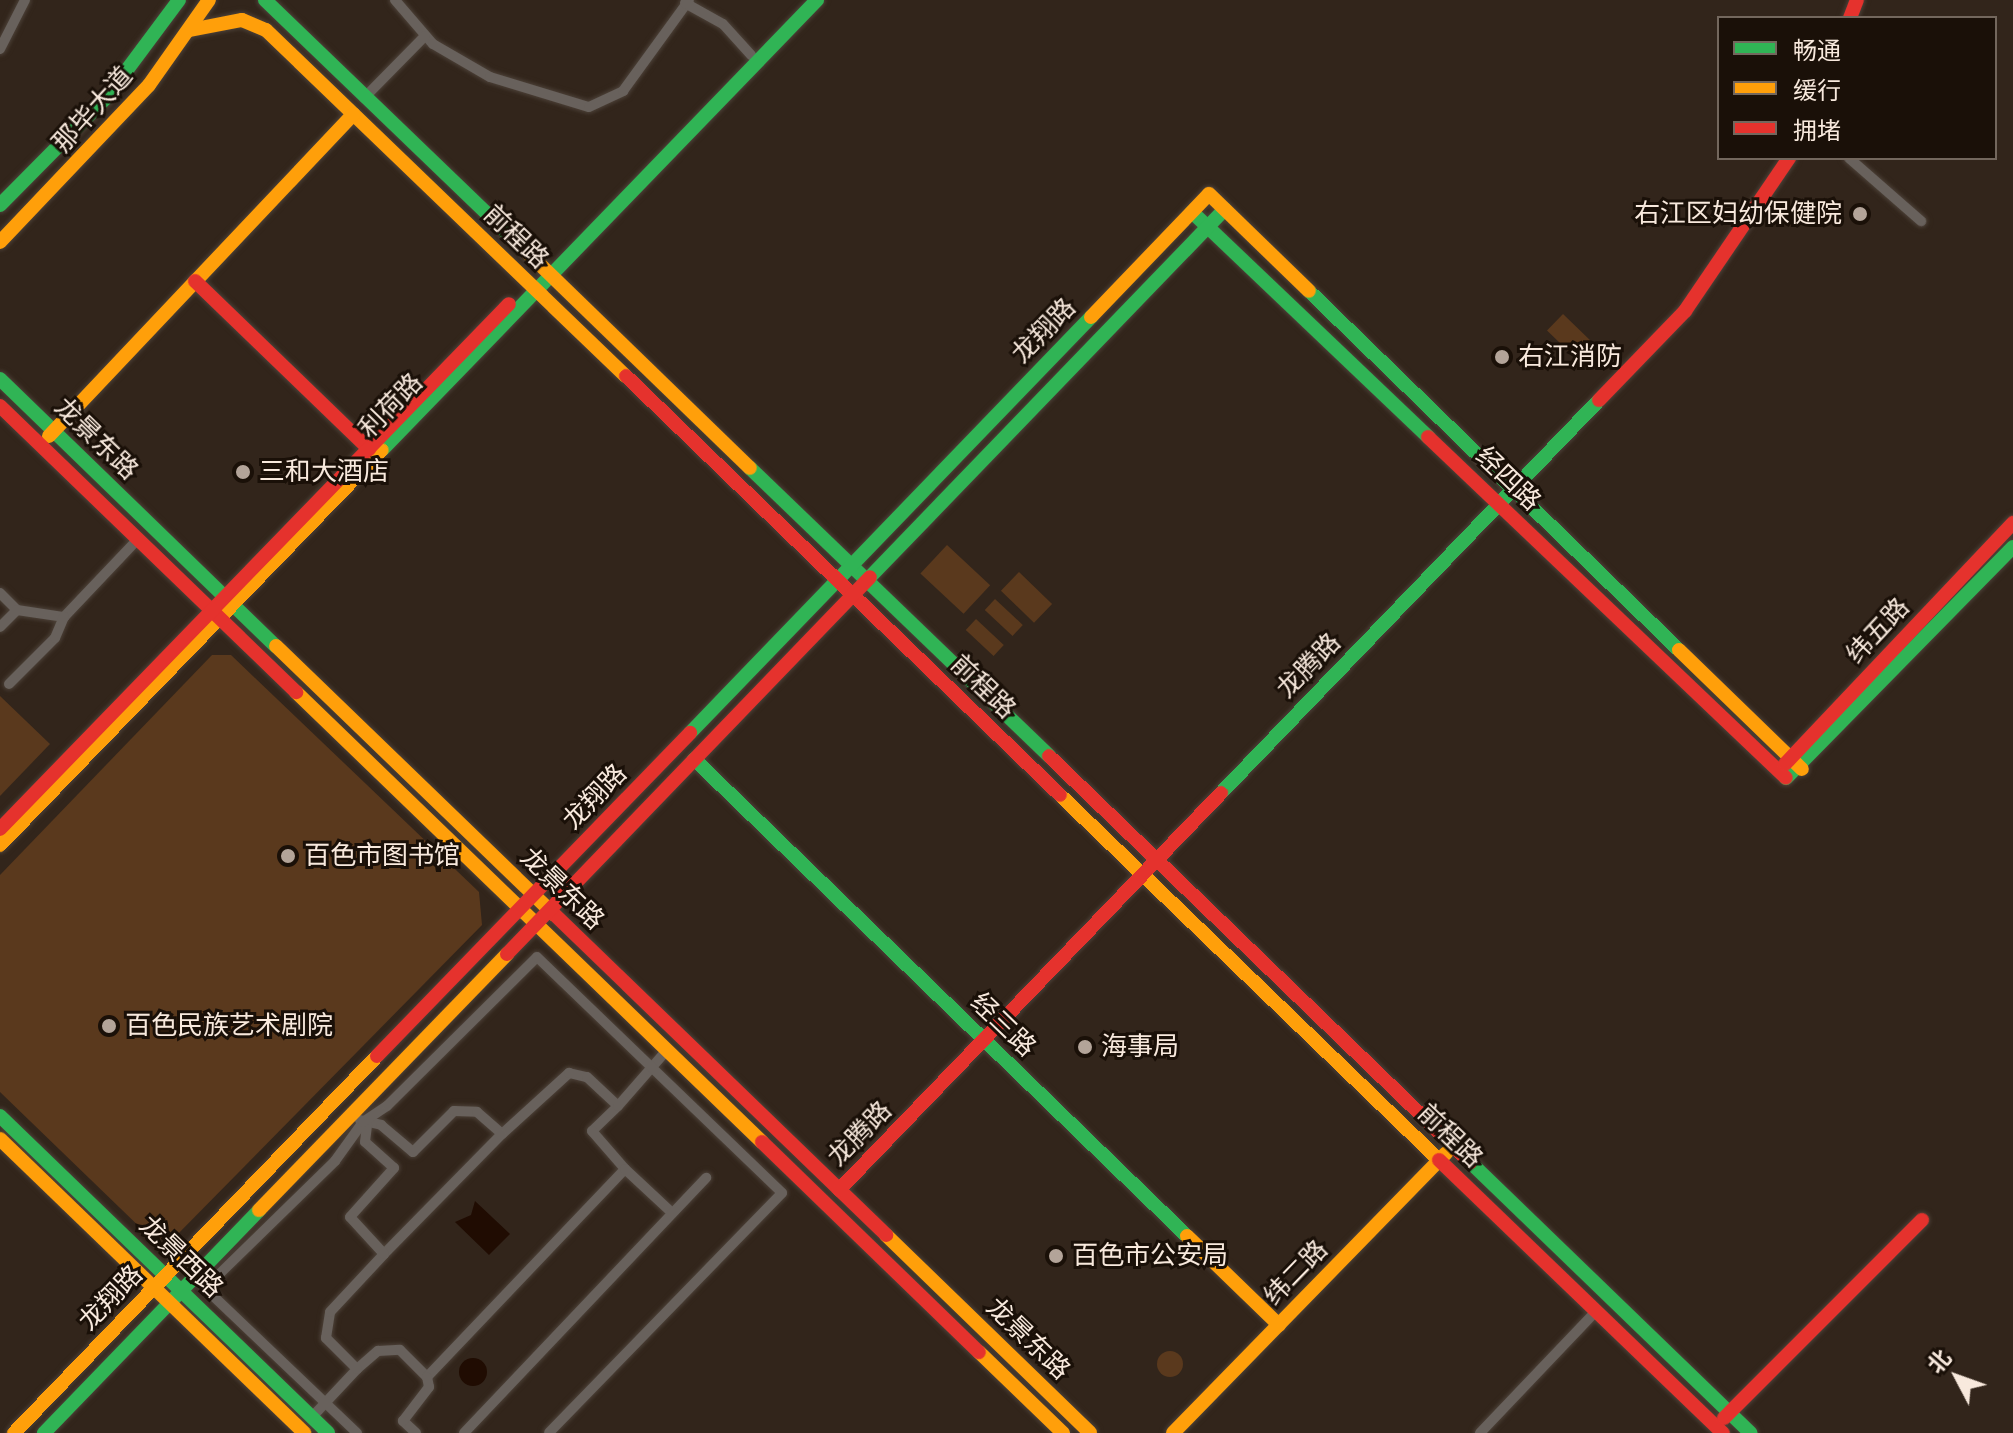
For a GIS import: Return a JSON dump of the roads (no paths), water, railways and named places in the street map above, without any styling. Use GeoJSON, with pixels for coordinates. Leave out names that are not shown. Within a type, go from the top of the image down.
{"type":"FeatureCollection","features":[{"type":"Feature","properties":{"kind":"main road","name":"那毕大道"},"geometry":{"type":"LineString","coordinates":[[0,205],[106,98],[179,0]]}},
{"type":"Feature","properties":{"kind":"main road","name":"那毕大道"},"geometry":{"type":"LineString","coordinates":[[0,242],[101,141],[190,30],[209,0]]}},
{"type":"Feature","properties":{"kind":"main road","name":"前程路"},"geometry":{"type":"LineString","coordinates":[[265,0],[1751,1433]]}},
{"type":"Feature","properties":{"kind":"main road","name":"利荷路"},"geometry":{"type":"LineString","coordinates":[[229,600],[533,287],[805,0]]}},
{"type":"Feature","properties":{"kind":"main road","name":"利荷路"},"geometry":{"type":"LineString","coordinates":[[546,273],[817,0]]}},
{"type":"Feature","properties":{"kind":"main road","name":"前程路"},"geometry":{"type":"LineString","coordinates":[[190,30],[242,20],[266,30],[1720,1430]]}},
{"type":"Feature","properties":{"kind":"main road"},"geometry":{"type":"LineString","coordinates":[[40,445],[353,114]]}},
{"type":"Feature","properties":{"kind":"main road","name":"龙腾路"},"geometry":{"type":"LineString","coordinates":[[839,1190],[1154,858],[1685,311],[1788,160]]}},
{"type":"Feature","properties":{"kind":"main road","name":"经四路"},"geometry":{"type":"LineString","coordinates":[[1209,194],[1802,769]]}},
{"type":"Feature","properties":{"kind":"main road","name":"龙翔路"},"geometry":{"type":"LineString","coordinates":[[14,1433],[1209,194]]}},
{"type":"Feature","properties":{"kind":"main road","name":"龙翔路"},"geometry":{"type":"LineString","coordinates":[[44,1433],[181,1291],[361,1120],[536,923],[1225,209]]}},
{"type":"Feature","properties":{"kind":"main road","name":"经四路"},"geometry":{"type":"LineString","coordinates":[[1192,212],[1790,782]]}},
{"type":"Feature","properties":{"kind":"main road"},"geometry":{"type":"LineString","coordinates":[[195,281],[369,449]]}},
{"type":"Feature","properties":{"kind":"main road","name":"利荷路"},"geometry":{"type":"LineString","coordinates":[[0,845],[369,449],[533,287]]}},
{"type":"Feature","properties":{"kind":"main road","name":"龙景东路"},"geometry":{"type":"LineString","coordinates":[[0,379],[1090,1433]]}},
{"type":"Feature","properties":{"kind":"main road","name":"龙景东路"},"geometry":{"type":"LineString","coordinates":[[0,406],[1063,1433]]}},
{"type":"Feature","properties":{"kind":"main road","name":"纬五路"},"geometry":{"type":"LineString","coordinates":[[1778,771],[2013,523]]}},
{"type":"Feature","properties":{"kind":"main road","name":"纬五路"},"geometry":{"type":"LineString","coordinates":[[1790,782],[2013,547]]}},
{"type":"Feature","properties":{"kind":"main road","name":"利荷路"},"geometry":{"type":"LineString","coordinates":[[0,829],[216,614]]}},
{"type":"Feature","properties":{"kind":"main road","name":"经三路"},"geometry":{"type":"LineString","coordinates":[[694,759],[1279,1325]]}},
{"type":"Feature","properties":{"kind":"main road","name":"龙景西路"},"geometry":{"type":"LineString","coordinates":[[0,1116],[328,1433]]}},
{"type":"Feature","properties":{"kind":"main road","name":"龙景西路"},"geometry":{"type":"LineString","coordinates":[[0,1139],[304,1433]]}},
{"type":"Feature","properties":{"kind":"main road","name":"纬二路"},"geometry":{"type":"LineString","coordinates":[[1173,1433],[1453,1146]]}},
{"type":"Feature","properties":{"kind":"main road"},"geometry":{"type":"LineString","coordinates":[[1720,1430],[1730,1413],[1922,1220]]}},
{"type":"Feature","properties":{"kind":"main road"},"geometry":{"type":"LineString","coordinates":[[0,1428],[5,1433]]}},
{"type":"Feature","properties":{"kind":"street"},"geometry":{"type":"LineString","coordinates":[[0,49],[25,0]]}},
{"type":"Feature","properties":{"kind":"street"},"geometry":{"type":"LineString","coordinates":[[395,0],[425,36],[490,77],[589,107],[623,91],[666,40],[687,2],[723,24],[751,55]]}},
{"type":"Feature","properties":{"kind":"street"},"geometry":{"type":"LineString","coordinates":[[364,98],[425,36]]}},
{"type":"Feature","properties":{"kind":"street"},"geometry":{"type":"LineString","coordinates":[[1851,160],[1921,221]]}},
{"type":"Feature","properties":{"kind":"street"},"geometry":{"type":"LineString","coordinates":[[9,684],[55,638],[64,617],[138,539]]}},
{"type":"Feature","properties":{"kind":"street"},"geometry":{"type":"LineString","coordinates":[[0,593],[17,610],[64,617]]}},
{"type":"Feature","properties":{"kind":"street"},"geometry":{"type":"LineString","coordinates":[[0,627],[17,610]]}},
{"type":"Feature","properties":{"kind":"street"},"geometry":{"type":"LineString","coordinates":[[357,1433],[205,1288],[335,1161],[361,1120],[537,957],[655,1064],[782,1193],[549,1433]]}},
{"type":"Feature","properties":{"kind":"street"},"geometry":{"type":"LineString","coordinates":[[667,1050],[592,1131],[625,1169],[669,1210]]}},
{"type":"Feature","properties":{"kind":"street"},"geometry":{"type":"LineString","coordinates":[[357,1369],[324,1326],[384,1254],[502,1134],[569,1073],[587,1077],[618,1106]]}},
{"type":"Feature","properties":{"kind":"street"},"geometry":{"type":"LineString","coordinates":[[361,1120],[381,1125],[413,1152],[454,1111],[477,1112],[502,1134]]}},
{"type":"Feature","properties":{"kind":"street"},"geometry":{"type":"LineString","coordinates":[[361,1120],[365,1142],[394,1168],[350,1217],[384,1254]]}},
{"type":"Feature","properties":{"kind":"street"},"geometry":{"type":"LineString","coordinates":[[427,1377],[625,1169]]}},
{"type":"Feature","properties":{"kind":"street"},"geometry":{"type":"LineString","coordinates":[[464,1433],[669,1210],[706,1178]]}},
{"type":"Feature","properties":{"kind":"street"},"geometry":{"type":"LineString","coordinates":[[1480,1433],[1596,1311]]}},
{"type":"Feature","properties":{"kind":"street"},"geometry":{"type":"LineString","coordinates":[[312,1417],[378,1351],[400,1350],[427,1377],[429,1387],[403,1421],[416,1433]]}},
{"type":"Feature","properties":{"kind":"place","name":"右江区妇幼保健院"},"geometry":{"type":"Point","coordinates":[1860,214]}},
{"type":"Feature","properties":{"kind":"place","name":"右江消防"},"geometry":{"type":"Point","coordinates":[1502,357]}},
{"type":"Feature","properties":{"kind":"place","name":"三和大酒店"},"geometry":{"type":"Point","coordinates":[243,472]}},
{"type":"Feature","properties":{"kind":"place","name":"百色市图书馆"},"geometry":{"type":"Point","coordinates":[288,856]}},
{"type":"Feature","properties":{"kind":"place","name":"百色民族艺术剧院"},"geometry":{"type":"Point","coordinates":[109,1026]}},
{"type":"Feature","properties":{"kind":"place","name":"海事局"},"geometry":{"type":"Point","coordinates":[1085,1047]}},
{"type":"Feature","properties":{"kind":"place","name":"百色市公安局"},"geometry":{"type":"Point","coordinates":[1056,1256]}}]}
